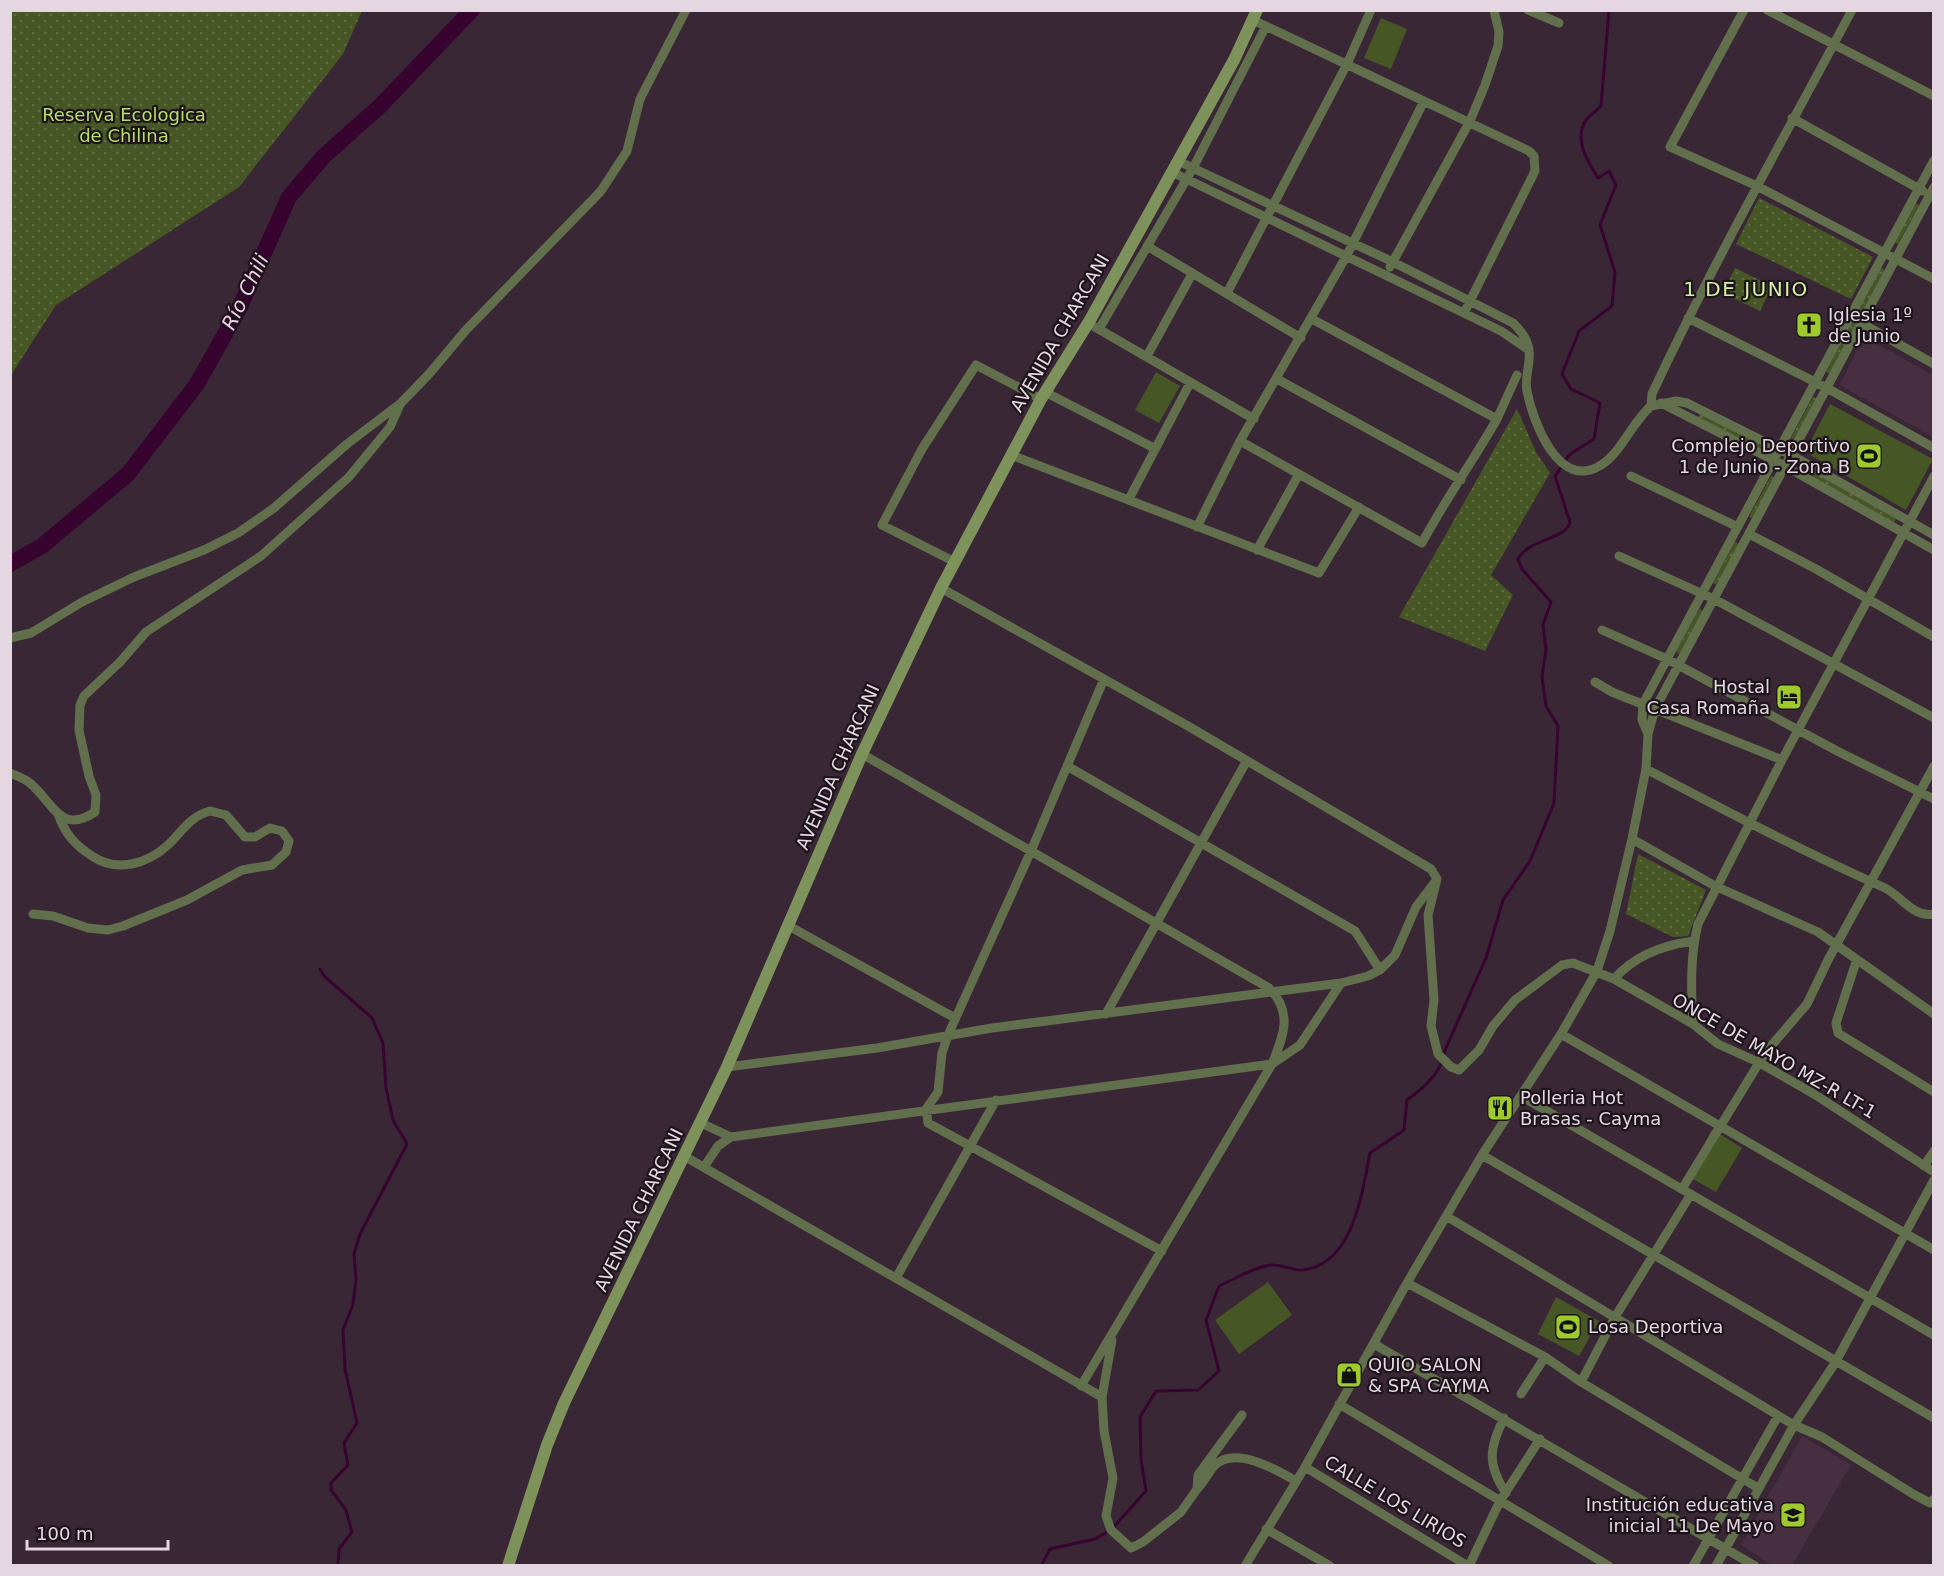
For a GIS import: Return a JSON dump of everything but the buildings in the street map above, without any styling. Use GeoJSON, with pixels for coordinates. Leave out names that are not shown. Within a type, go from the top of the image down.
{"type":"FeatureCollection","features":[{"type":"Feature","properties":{"kind":"main road","name":"AVENIDA CHARCANI"},"geometry":{"type":"LineString","coordinates":[[508,1566],[547,1444],[564,1404],[727,1067],[862,753],[941,588],[1043,395],[1175,166],[1234,60],[1255,15]]}},
{"type":"Feature","properties":{"kind":"street"},"geometry":{"type":"LineString","coordinates":[[10,638],[31,633],[92,597],[134,577],[204,550],[238,532],[274,508],[347,444],[401,403],[466,330],[601,191],[627,151],[640,99],[686,10]]}},
{"type":"Feature","properties":{"kind":"street"},"geometry":{"type":"LineString","coordinates":[[1227,293],[1347,64],[1371,10]]}},
{"type":"Feature","properties":{"kind":"street"},"geometry":{"type":"LineString","coordinates":[[1386,274],[1470,121],[1498,46],[1499,32],[1494,10]]}},
{"type":"Feature","properties":{"kind":"street"},"geometry":{"type":"LineString","coordinates":[[1528,10],[1559,23]]}},
{"type":"Feature","properties":{"kind":"street"},"geometry":{"type":"LineString","coordinates":[[1744,10],[1670,147],[1757,186],[1934,279]]}},
{"type":"Feature","properties":{"kind":"street"},"geometry":{"type":"LineString","coordinates":[[1767,10],[1934,96]]}},
{"type":"Feature","properties":{"kind":"street"},"geometry":{"type":"LineString","coordinates":[[1852,10],[1792,118],[1688,318],[1652,394],[1656,405],[1785,466],[1934,550]]}},
{"type":"Feature","properties":{"kind":"street"},"geometry":{"type":"LineString","coordinates":[[1255,15],[1266,26],[1529,151],[1536,164],[1535,171],[1464,313]]}},
{"type":"Feature","properties":{"kind":"street"},"geometry":{"type":"LineString","coordinates":[[1099,329],[1193,168],[1266,26]]}},
{"type":"Feature","properties":{"kind":"street"},"geometry":{"type":"LineString","coordinates":[[1197,527],[1240,441],[1353,244],[1424,101]]}},
{"type":"Feature","properties":{"kind":"street"},"geometry":{"type":"LineString","coordinates":[[1245,1566],[1305,1467],[1407,1283],[1482,1155],[1561,1034],[1597,971],[1610,931],[1632,839],[1646,769],[1648,734],[1655,709],[1932,192],[1918,188],[1792,118]]}},
{"type":"Feature","properties":{"kind":"street"},"geometry":{"type":"LineString","coordinates":[[1648,734],[1642,720],[1643,704],[1934,160]]}},
{"type":"Feature","properties":{"kind":"street"},"geometry":{"type":"LineString","coordinates":[[1175,166],[1193,168],[1393,262],[1513,323],[1524,335],[1529,351],[1526,389],[1545,440],[1553,456],[1569,469],[1590,471],[1603,464],[1656,405],[1676,401],[1687,403],[1791,454],[1934,535]]}},
{"type":"Feature","properties":{"kind":"street"},"geometry":{"type":"LineString","coordinates":[[1175,166],[1187,178],[1516,339],[1529,351]]}},
{"type":"Feature","properties":{"kind":"street"},"geometry":{"type":"LineString","coordinates":[[1147,246],[1301,338]]}},
{"type":"Feature","properties":{"kind":"street"},"geometry":{"type":"LineString","coordinates":[[1147,356],[1192,274]]}},
{"type":"Feature","properties":{"kind":"street"},"geometry":{"type":"LineString","coordinates":[[1688,318],[1816,382],[1934,448]]}},
{"type":"Feature","properties":{"kind":"street"},"geometry":{"type":"LineString","coordinates":[[1312,319],[1497,419]]}},
{"type":"Feature","properties":{"kind":"street"},"geometry":{"type":"LineString","coordinates":[[1087,322],[1254,419]]}},
{"type":"Feature","properties":{"kind":"street"},"geometry":{"type":"LineString","coordinates":[[1862,323],[1934,364]]}},
{"type":"Feature","properties":{"kind":"street"},"geometry":{"type":"LineString","coordinates":[[955,562],[882,525],[922,448],[976,365],[1154,448]]}},
{"type":"Feature","properties":{"kind":"street"},"geometry":{"type":"LineString","coordinates":[[1240,441],[1422,543],[1448,496],[1461,480],[1497,419],[1517,375]]}},
{"type":"Feature","properties":{"kind":"street"},"geometry":{"type":"LineString","coordinates":[[1277,379],[1461,480]]}},
{"type":"Feature","properties":{"kind":"street"},"geometry":{"type":"LineString","coordinates":[[1129,499],[1190,383]]}},
{"type":"Feature","properties":{"kind":"street"},"geometry":{"type":"LineString","coordinates":[[58,814],[69,820],[83,820],[94,812],[96,795],[89,776],[79,730],[80,705],[84,696],[120,662],[146,632],[261,556],[349,477],[390,427],[401,403]]}},
{"type":"Feature","properties":{"kind":"street"},"geometry":{"type":"LineString","coordinates":[[1011,455],[1319,573],[1359,507]]}},
{"type":"Feature","properties":{"kind":"street"},"geometry":{"type":"LineString","coordinates":[[1257,550],[1299,474]]}},
{"type":"Feature","properties":{"kind":"street"},"geometry":{"type":"LineString","coordinates":[[1631,476],[1738,527]]}},
{"type":"Feature","properties":{"kind":"street"},"geometry":{"type":"LineString","coordinates":[[1693,1024],[1691,998],[1694,942],[1705,906],[1934,476]]}},
{"type":"Feature","properties":{"kind":"street"},"geometry":{"type":"LineString","coordinates":[[1749,534],[1816,569],[1934,637]]}},
{"type":"Feature","properties":{"kind":"street"},"geometry":{"type":"LineString","coordinates":[[1619,556],[1714,599],[1934,718]]}},
{"type":"Feature","properties":{"kind":"street"},"geometry":{"type":"LineString","coordinates":[[727,1067],[877,1048],[948,1035],[1275,994],[1341,983],[1380,970],[1395,955],[1416,907],[1437,879],[1431,868],[1104,679],[941,588]]}},
{"type":"Feature","properties":{"kind":"street"},"geometry":{"type":"LineString","coordinates":[[1602,630],[1667,659],[1867,767],[1934,799]]}},
{"type":"Feature","properties":{"kind":"street"},"geometry":{"type":"LineString","coordinates":[[1104,679],[1031,851],[955,1018],[942,1053],[938,1092],[926,1109],[928,1123],[973,1145],[1162,1251]]}},
{"type":"Feature","properties":{"kind":"street"},"geometry":{"type":"LineString","coordinates":[[1595,682],[1643,704],[1782,760]]}},
{"type":"Feature","properties":{"kind":"street"},"geometry":{"type":"LineString","coordinates":[[862,753],[1269,988],[1282,1004],[1286,1018],[1283,1036],[1272,1064],[1082,1386]]}},
{"type":"Feature","properties":{"kind":"street"},"geometry":{"type":"LineString","coordinates":[[1106,1014],[1246,762]]}},
{"type":"Feature","properties":{"kind":"street"},"geometry":{"type":"LineString","coordinates":[[1067,766],[1355,931],[1380,970]]}},
{"type":"Feature","properties":{"kind":"street"},"geometry":{"type":"LineString","coordinates":[[1682,1189],[1777,1037],[1807,1005],[1835,947],[1934,766]]}},
{"type":"Feature","properties":{"kind":"street"},"geometry":{"type":"LineString","coordinates":[[1646,769],[1748,822],[1891,891],[1912,910],[1932,917]]}},
{"type":"Feature","properties":{"kind":"street"},"geometry":{"type":"LineString","coordinates":[[10,773],[30,783],[58,814],[73,843],[99,861],[117,865],[141,862],[167,846],[188,821],[210,811],[226,815],[245,837],[255,837],[270,828],[282,831],[289,841],[286,852],[272,865],[242,870],[187,900],[123,926],[108,930],[88,928],[53,916],[33,914]]}},
{"type":"Feature","properties":{"kind":"street"},"geometry":{"type":"LineString","coordinates":[[1632,839],[1715,886],[1818,932],[1856,962],[1934,1014]]}},
{"type":"Feature","properties":{"kind":"street","name":"ONCE DE MAYO MZ-R LT-1"},"geometry":{"type":"LineString","coordinates":[[1437,879],[1428,915],[1434,1000],[1431,1026],[1438,1054],[1451,1067],[1459,1070],[1472,1058],[1486,1042],[1493,1026],[1515,1000],[1562,964],[1573,963],[1614,979],[1693,1024],[1718,1044],[1760,1063],[1814,1094],[1934,1172]]}},
{"type":"Feature","properties":{"kind":"street"},"geometry":{"type":"LineString","coordinates":[[787,925],[955,1018]]}},
{"type":"Feature","properties":{"kind":"street"},"geometry":{"type":"LineString","coordinates":[[1614,979],[1628,963],[1640,957],[1671,945],[1694,942]]}},
{"type":"Feature","properties":{"kind":"street"},"geometry":{"type":"LineString","coordinates":[[1856,962],[1836,1023],[1838,1033],[1934,1092]]}},
{"type":"Feature","properties":{"kind":"street"},"geometry":{"type":"LineString","coordinates":[[704,1167],[718,1146],[731,1137],[1272,1064],[1300,1045],[1341,983]]}},
{"type":"Feature","properties":{"kind":"street"},"geometry":{"type":"LineString","coordinates":[[1561,1034],[1934,1250]]}},
{"type":"Feature","properties":{"kind":"street"},"geometry":{"type":"LineString","coordinates":[[1521,1096],[1869,1300],[1934,1335]]}},
{"type":"Feature","properties":{"kind":"street"},"geometry":{"type":"LineString","coordinates":[[896,1278],[973,1145],[996,1100]]}},
{"type":"Feature","properties":{"kind":"street"},"geometry":{"type":"LineString","coordinates":[[701,1123],[731,1137]]}},
{"type":"Feature","properties":{"kind":"street"},"geometry":{"type":"LineString","coordinates":[[1924,1166],[1934,1151]]}},
{"type":"Feature","properties":{"kind":"street"},"geometry":{"type":"LineString","coordinates":[[1482,1155],[1835,1363],[1934,1418]]}},
{"type":"Feature","properties":{"kind":"street"},"geometry":{"type":"LineString","coordinates":[[684,1156],[1102,1397]]}},
{"type":"Feature","properties":{"kind":"street"},"geometry":{"type":"LineString","coordinates":[[1716,1566],[1794,1425],[1835,1363],[1934,1180]]}},
{"type":"Feature","properties":{"kind":"street"},"geometry":{"type":"LineString","coordinates":[[1581,1382],[1615,1317],[1691,1194]]}},
{"type":"Feature","properties":{"kind":"street"},"geometry":{"type":"LineString","coordinates":[[1446,1216],[1778,1416],[1822,1437],[1932,1502]]}},
{"type":"Feature","properties":{"kind":"street"},"geometry":{"type":"LineString","coordinates":[[1407,1283],[1545,1357],[1581,1382],[1758,1488]]}},
{"type":"Feature","properties":{"kind":"street"},"geometry":{"type":"LineString","coordinates":[[1113,1335],[1102,1397],[1104,1431],[1113,1478],[1106,1516],[1111,1530],[1131,1548],[1143,1542],[1181,1512],[1215,1465],[1225,1460],[1239,1458],[1256,1462],[1296,1481]]}},
{"type":"Feature","properties":{"kind":"street"},"geometry":{"type":"LineString","coordinates":[[1374,1344],[1755,1566]]}},
{"type":"Feature","properties":{"kind":"street"},"geometry":{"type":"LineString","coordinates":[[1521,1394],[1545,1357]]}},
{"type":"Feature","properties":{"kind":"street"},"geometry":{"type":"LineString","coordinates":[[1339,1404],[1503,1497],[1609,1566]]}},
{"type":"Feature","properties":{"kind":"street"},"geometry":{"type":"LineString","coordinates":[[1197,1489],[1198,1475],[1242,1415]]}},
{"type":"Feature","properties":{"kind":"street"},"geometry":{"type":"LineString","coordinates":[[1693,1566],[1778,1416]]}},
{"type":"Feature","properties":{"kind":"street"},"geometry":{"type":"LineString","coordinates":[[1503,1497],[1491,1462],[1496,1434],[1504,1418]]}},
{"type":"Feature","properties":{"kind":"street"},"geometry":{"type":"LineString","coordinates":[[1468,1566],[1503,1497],[1540,1439]]}},
{"type":"Feature","properties":{"kind":"street","name":"CALLE LOS LIRIOS"},"geometry":{"type":"LineString","coordinates":[[1305,1467],[1468,1566]]}},
{"type":"Feature","properties":{"kind":"street"},"geometry":{"type":"LineString","coordinates":[[1266,1529],[1330,1566]]}},
{"type":"Feature","properties":{"kind":"shaded area"},"geometry":{"type":"Polygon","coordinates":[[[1864,337],[1933,375],[1933,437],[1840,385],[1864,337]]]}},
{"type":"Feature","properties":{"kind":"shaded area"},"geometry":{"type":"Polygon","coordinates":[[[1802,1436],[1851,1465],[1792,1565],[1772,1565],[1741,1545],[1802,1436]]]}},
{"type":"Feature","properties":{"kind":"green space","name":"Reserva Ecologica de Chilina"},"geometry":{"type":"Polygon","coordinates":[[[11,10],[362,11],[343,54],[239,187],[56,305],[11,375],[11,10]]]}},
{"type":"Feature","properties":{"kind":"green space"},"geometry":{"type":"Polygon","coordinates":[[[1381,18],[1407,29],[1391,69],[1364,58],[1381,18]]]}},
{"type":"Feature","properties":{"kind":"green space"},"geometry":{"type":"Polygon","coordinates":[[[1759,198],[1873,257],[1851,299],[1736,244],[1759,198]]]}},
{"type":"Feature","properties":{"kind":"green space"},"geometry":{"type":"Polygon","coordinates":[[[1915,203],[1919,205],[1898,244],[1894,242],[1915,203]]]}},
{"type":"Feature","properties":{"kind":"green space"},"geometry":{"type":"Polygon","coordinates":[[[1735,268],[1772,286],[1760,311],[1723,293],[1735,268]]]}},
{"type":"Feature","properties":{"kind":"green space"},"geometry":{"type":"Polygon","coordinates":[[[1881,268],[1885,270],[1830,374],[1826,372],[1881,268]]]}},
{"type":"Feature","properties":{"kind":"green space"},"geometry":{"type":"Polygon","coordinates":[[[1156,372],[1180,386],[1159,423],[1135,410],[1156,372]]]}},
{"type":"Feature","properties":{"kind":"green space"},"geometry":{"type":"Polygon","coordinates":[[[1813,397],[1817,399],[1795,440],[1791,438],[1813,397]]]}},
{"type":"Feature","properties":{"kind":"green space","name":"Complejo Deportivo 1 de Junio - Zona B"},"geometry":{"type":"Polygon","coordinates":[[[1830,404],[1933,459],[1906,510],[1805,452],[1830,404]]]}},
{"type":"Feature","properties":{"kind":"green space"},"geometry":{"type":"Polygon","coordinates":[[[1517,409],[1536,452],[1550,473],[1491,575],[1513,595],[1485,651],[1399,617],[1517,409]]]}},
{"type":"Feature","properties":{"kind":"green space"},"geometry":{"type":"Polygon","coordinates":[[[1700,414],[1765,445],[1763,450],[1697,419],[1700,414]]]}},
{"type":"Feature","properties":{"kind":"green space"},"geometry":{"type":"Polygon","coordinates":[[[1799,464],[1896,519],[1893,523],[1797,469],[1799,464]]]}},
{"type":"Feature","properties":{"kind":"green space"},"geometry":{"type":"Polygon","coordinates":[[[1771,476],[1775,478],[1753,519],[1749,517],[1771,476]]]}},
{"type":"Feature","properties":{"kind":"green space"},"geometry":{"type":"Polygon","coordinates":[[[1735,542],[1739,544],[1717,585],[1713,583],[1735,542]]]}},
{"type":"Feature","properties":{"kind":"green space"},"geometry":{"type":"Polygon","coordinates":[[[1699,609],[1703,611],[1680,654],[1676,652],[1699,609]]]}},
{"type":"Feature","properties":{"kind":"green space"},"geometry":{"type":"Polygon","coordinates":[[[1638,854],[1706,890],[1688,936],[1673,937],[1626,914],[1638,854]]]}},
{"type":"Feature","properties":{"kind":"green space"},"geometry":{"type":"Polygon","coordinates":[[[1712,1129],[1742,1148],[1716,1192],[1689,1177],[1712,1129]]]}},
{"type":"Feature","properties":{"kind":"green space"},"geometry":{"type":"Polygon","coordinates":[[[1268,1282],[1292,1315],[1239,1354],[1215,1320],[1268,1282]]]}},
{"type":"Feature","properties":{"kind":"green space","name":"Losa Deportiva"},"geometry":{"type":"Polygon","coordinates":[[[1556,1297],[1599,1321],[1579,1356],[1538,1334],[1556,1297]]]}},
{"type":"Feature","properties":{"kind":"waterway","name":"Río Chili"},"geometry":{"type":"LineString","coordinates":[[10,564],[42,546],[128,474],[197,384],[239,309],[289,197],[324,156],[380,106],[472,10]]}},
{"type":"Feature","properties":{"kind":"waterway"},"geometry":{"type":"LineString","coordinates":[[1041,1566],[1050,1549],[1095,1539],[1111,1530],[1146,1491],[1141,1460],[1140,1417],[1156,1391],[1198,1390],[1219,1371],[1206,1320],[1219,1286],[1265,1266],[1275,1265],[1303,1270],[1320,1265],[1334,1255],[1345,1241],[1359,1206],[1370,1153],[1404,1130],[1407,1100],[1426,1084],[1441,1065],[1445,1050],[1486,958],[1503,900],[1530,861],[1554,803],[1558,726],[1546,706],[1542,677],[1546,650],[1543,625],[1551,602],[1522,569],[1518,559],[1530,547],[1567,528],[1570,522],[1555,476],[1570,454],[1594,439],[1600,403],[1571,389],[1562,374],[1579,331],[1612,306],[1615,272],[1600,225],[1616,185],[1609,171],[1598,178],[1584,152],[1581,137],[1585,121],[1601,106],[1609,10]]}},
{"type":"Feature","properties":{"kind":"waterway"},"geometry":{"type":"LineString","coordinates":[[320,969],[324,976],[372,1018],[383,1043],[386,1088],[393,1120],[407,1144],[360,1234],[354,1254],[356,1279],[353,1304],[343,1330],[345,1369],[357,1423],[344,1443],[348,1465],[331,1483],[331,1490],[346,1510],[352,1532],[339,1549],[338,1566]]}},
{"type":"Feature","properties":{"kind":"place","name":"Iglesia 1º de Junio"},"geometry":{"type":"Point","coordinates":[1809,325]}},
{"type":"Feature","properties":{"kind":"place","name":"Complejo Deportivo 1 de Junio - Zona B"},"geometry":{"type":"Point","coordinates":[1869,456]}},
{"type":"Feature","properties":{"kind":"place","name":"Hostal Casa Romaña"},"geometry":{"type":"Point","coordinates":[1789,697]}},
{"type":"Feature","properties":{"kind":"place","name":"Polleria Hot Brasas - Cayma"},"geometry":{"type":"Point","coordinates":[1500,1108]}},
{"type":"Feature","properties":{"kind":"place","name":"Losa Deportiva"},"geometry":{"type":"Point","coordinates":[1568,1327]}},
{"type":"Feature","properties":{"kind":"place","name":"QUIO SALON & SPA CAYMA"},"geometry":{"type":"Point","coordinates":[1349,1375]}},
{"type":"Feature","properties":{"kind":"place","name":"Institución educativa inicial 11 De Mayo"},"geometry":{"type":"Point","coordinates":[1793,1515]}},
{"type":"Feature","properties":{"kind":"district","name":"1 DE JUNIO"},"geometry":{"type":"Point","coordinates":[1746,289]}}]}
